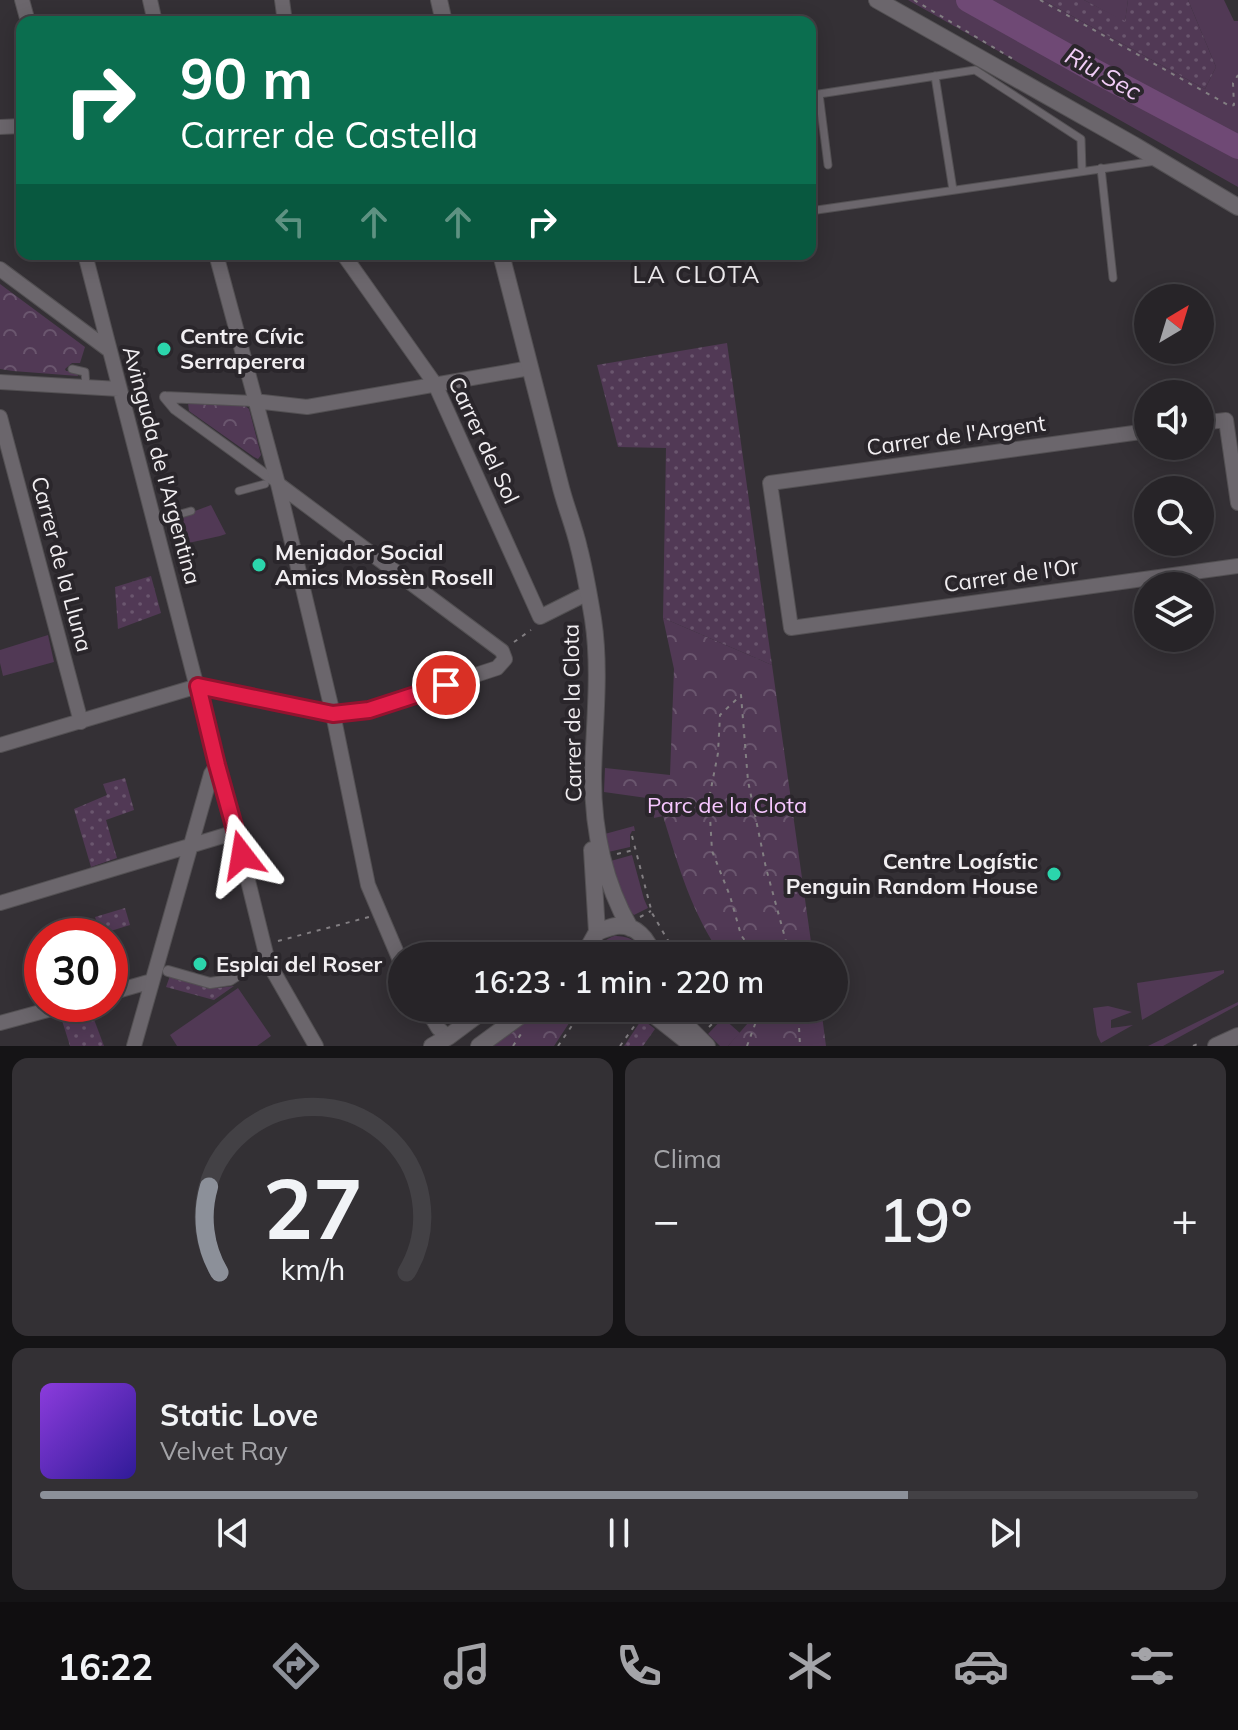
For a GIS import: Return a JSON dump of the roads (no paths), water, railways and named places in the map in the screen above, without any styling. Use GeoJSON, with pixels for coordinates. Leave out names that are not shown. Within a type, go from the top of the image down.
{"type":"FeatureCollection","features":[{"type":"Feature","properties":{"kind":"street"},"geometry":{"type":"LineString","coordinates":[[877,0],[1238,207]]}},
{"type":"Feature","properties":{"kind":"street","name":"Avinguda de l'Argentina"},"geometry":{"type":"LineString","coordinates":[[86,260],[268,962],[316,1046]]}},
{"type":"Feature","properties":{"kind":"street"},"geometry":{"type":"LineString","coordinates":[[218,260],[333,714],[368,885],[392,942]]}},
{"type":"Feature","properties":{"kind":"street","name":"Carrer del Sol"},"geometry":{"type":"LineString","coordinates":[[347,260],[435,384],[540,617],[582,596]]}},
{"type":"Feature","properties":{"kind":"street","name":"Carrer de la Clota"},"geometry":{"type":"LineString","coordinates":[[503,260],[562,493],[579,547],[594,624],[597,689],[592,807]]}},
{"type":"Feature","properties":{"kind":"street"},"geometry":{"type":"LineString","coordinates":[[0,269],[109,350]]}},
{"type":"Feature","properties":{"kind":"street"},"geometry":{"type":"LineString","coordinates":[[0,745],[198,686],[333,714],[369,710],[497,668],[507,652],[272,482],[175,409],[165,397],[307,407],[530,368]]}},
{"type":"Feature","properties":{"kind":"street"},"geometry":{"type":"LineString","coordinates":[[0,382],[119,389]]}},
{"type":"Feature","properties":{"kind":"street","name":"Carrer de la Lluna"},"geometry":{"type":"LineString","coordinates":[[0,417],[81,722]]}},
{"type":"Feature","properties":{"kind":"street"},"geometry":{"type":"LineString","coordinates":[[1214,421],[1226,420],[1238,503]]}},
{"type":"Feature","properties":{"kind":"street","name":"Carrer de l'Argent"},"geometry":{"type":"LineString","coordinates":[[791,628],[770,483],[1134,433]]}},
{"type":"Feature","properties":{"kind":"street","name":"Carrer de la Clota"},"geometry":{"type":"LineString","coordinates":[[562,493],[582,596],[589,671],[586,766],[594,826],[597,932]]}},
{"type":"Feature","properties":{"kind":"street","name":"Carrer de l'Or"},"geometry":{"type":"LineString","coordinates":[[791,628],[1238,566]]}},
{"type":"Feature","properties":{"kind":"street"},"geometry":{"type":"LineString","coordinates":[[134,1046],[189,847],[211,774],[217,765]]}},
{"type":"Feature","properties":{"kind":"street","name":"Carrer de la Clota"},"geometry":{"type":"LineString","coordinates":[[594,826],[612,894],[648,942]]}},
{"type":"Feature","properties":{"kind":"street"},"geometry":{"type":"LineString","coordinates":[[0,903],[236,832]]}},
{"type":"Feature","properties":{"kind":"street"},"geometry":{"type":"LineString","coordinates":[[591,942],[597,932],[634,923]]}},
{"type":"Feature","properties":{"kind":"street"},"geometry":{"type":"LineString","coordinates":[[168,971],[210,983],[230,980],[254,964]]}},
{"type":"Feature","properties":{"kind":"street"},"geometry":{"type":"LineString","coordinates":[[128,988],[152,981]]}},
{"type":"Feature","properties":{"kind":"street"},"geometry":{"type":"LineString","coordinates":[[0,1023],[24,1016]]}},
{"type":"Feature","properties":{"kind":"street"},"geometry":{"type":"LineString","coordinates":[[434,1022],[448,1037]]}},
{"type":"Feature","properties":{"kind":"street"},"geometry":{"type":"LineString","coordinates":[[432,1046],[468,1022]]}},
{"type":"Feature","properties":{"kind":"street"},"geometry":{"type":"LineString","coordinates":[[479,1046],[512,1022]]}},
{"type":"Feature","properties":{"kind":"street"},"geometry":{"type":"LineString","coordinates":[[658,1022],[693,1046]]}},
{"type":"Feature","properties":{"kind":"street"},"geometry":{"type":"LineString","coordinates":[[683,1022],[705,1039]]}},
{"type":"Feature","properties":{"kind":"street"},"geometry":{"type":"LineString","coordinates":[[1216,1046],[1238,1036]]}},
{"type":"Feature","properties":{"kind":"lane"},"geometry":{"type":"LineString","coordinates":[[816,95],[935,76],[946,70],[975,70],[1081,139],[1082,171]]}},
{"type":"Feature","properties":{"kind":"lane"},"geometry":{"type":"LineString","coordinates":[[935,76],[953,190]]}},
{"type":"Feature","properties":{"kind":"lane"},"geometry":{"type":"LineString","coordinates":[[816,105],[828,165]]}},
{"type":"Feature","properties":{"kind":"lane"},"geometry":{"type":"LineString","coordinates":[[816,210],[1159,160]]}},
{"type":"Feature","properties":{"kind":"lane"},"geometry":{"type":"LineString","coordinates":[[1101,168],[1113,278]]}},
{"type":"Feature","properties":{"kind":"lane"},"geometry":{"type":"LineString","coordinates":[[72,369],[85,372],[86,387]]}},
{"type":"Feature","properties":{"kind":"lane"},"geometry":{"type":"LineString","coordinates":[[239,491],[272,482]]}},
{"type":"Feature","properties":{"kind":"lane"},"geometry":{"type":"LineString","coordinates":[[154,522],[191,511]]}},
{"type":"Feature","properties":{"kind":"waterway","name":"Riu Sec"},"geometry":{"type":"LineString","coordinates":[[968,0],[1238,147]]}},
{"type":"Feature","properties":{"kind":"place","name":"Centre Cívic Serraperera"},"geometry":{"type":"Point","coordinates":[164,349]}},
{"type":"Feature","properties":{"kind":"place","name":"Menjador Social Amics Mossèn Rosell"},"geometry":{"type":"Point","coordinates":[259,565]}},
{"type":"Feature","properties":{"kind":"place","name":"Centre Logístic Penguin Random House"},"geometry":{"type":"Point","coordinates":[1054,874]}},
{"type":"Feature","properties":{"kind":"place","name":"Esplai del Roser"},"geometry":{"type":"Point","coordinates":[200,964]}},
{"type":"Feature","properties":{"kind":"district","name":"LA CLOTA"},"geometry":{"type":"Point","coordinates":[697,275]}},
{"type":"Feature","properties":{"kind":"park label","name":"Parc de la Clota"},"geometry":{"type":"Point","coordinates":[727,805]}}]}
